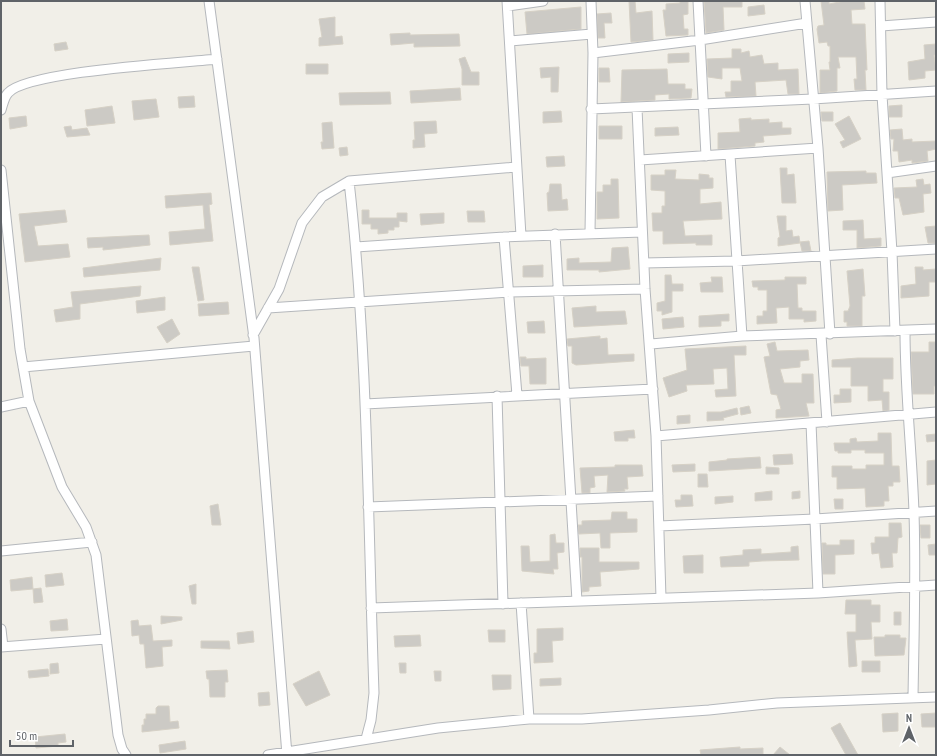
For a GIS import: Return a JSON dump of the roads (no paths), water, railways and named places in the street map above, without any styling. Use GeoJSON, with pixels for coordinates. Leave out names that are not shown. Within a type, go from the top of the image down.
{"type":"FeatureCollection","features":[{"type":"Feature","properties":{"kind":"street"},"geometry":{"type":"LineString","coordinates":[[209,1],[253,335],[286,754]]}},
{"type":"Feature","properties":{"kind":"street"},"geometry":{"type":"LineString","coordinates":[[521,236],[507,4],[543,1]]}},
{"type":"Feature","properties":{"kind":"street"},"geometry":{"type":"LineString","coordinates":[[590,232],[592,53],[591,1]]}},
{"type":"Feature","properties":{"kind":"street"},"geometry":{"type":"LineString","coordinates":[[698,1],[702,103],[706,156]]}},
{"type":"Feature","properties":{"kind":"street"},"geometry":{"type":"LineString","coordinates":[[805,1],[818,148],[830,334]]}},
{"type":"Feature","properties":{"kind":"street"},"geometry":{"type":"LineString","coordinates":[[880,1],[882,95],[892,252],[895,331]]}},
{"type":"Feature","properties":{"kind":"street"},"geometry":{"type":"LineString","coordinates":[[881,26],[936,22]]}},
{"type":"Feature","properties":{"kind":"street"},"geometry":{"type":"LineString","coordinates":[[592,53],[700,40],[807,23]]}},
{"type":"Feature","properties":{"kind":"street"},"geometry":{"type":"LineString","coordinates":[[510,41],[592,34]]}},
{"type":"Feature","properties":{"kind":"street"},"geometry":{"type":"LineString","coordinates":[[1,110],[8,93],[18,86],[48,77],[217,59]]}},
{"type":"Feature","properties":{"kind":"street"},"geometry":{"type":"LineString","coordinates":[[591,109],[814,99],[936,91]]}},
{"type":"Feature","properties":{"kind":"street"},"geometry":{"type":"LineString","coordinates":[[638,108],[645,289],[651,344],[656,436],[661,598]]}},
{"type":"Feature","properties":{"kind":"street"},"geometry":{"type":"LineString","coordinates":[[640,160],[818,148]]}},
{"type":"Feature","properties":{"kind":"street"},"geometry":{"type":"LineString","coordinates":[[730,155],[742,336]]}},
{"type":"Feature","properties":{"kind":"street"},"geometry":{"type":"LineString","coordinates":[[887,173],[936,166]]}},
{"type":"Feature","properties":{"kind":"street"},"geometry":{"type":"LineString","coordinates":[[253,335],[285,275],[302,223],[322,197],[349,181],[516,167]]}},
{"type":"Feature","properties":{"kind":"street"},"geometry":{"type":"LineString","coordinates":[[1,170],[23,367],[29,401],[62,486],[86,527],[96,555],[118,735],[122,749],[126,755]]}},
{"type":"Feature","properties":{"kind":"street"},"geometry":{"type":"LineString","coordinates":[[349,181],[356,247],[365,404],[374,693],[371,720],[366,739]]}},
{"type":"Feature","properties":{"kind":"street"},"geometry":{"type":"LineString","coordinates":[[356,247],[504,236],[590,232],[642,232]]}},
{"type":"Feature","properties":{"kind":"street"},"geometry":{"type":"LineString","coordinates":[[555,234],[566,393],[576,601]]}},
{"type":"Feature","properties":{"kind":"street"},"geometry":{"type":"LineString","coordinates":[[504,236],[510,292],[517,395]]}},
{"type":"Feature","properties":{"kind":"street"},"geometry":{"type":"LineString","coordinates":[[644,263],[736,261],[936,249]]}},
{"type":"Feature","properties":{"kind":"street"},"geometry":{"type":"LineString","coordinates":[[268,308],[510,292],[645,289]]}},
{"type":"Feature","properties":{"kind":"street"},"geometry":{"type":"LineString","coordinates":[[651,344],[742,336],[821,335],[936,330]]}},
{"type":"Feature","properties":{"kind":"street"},"geometry":{"type":"LineString","coordinates":[[905,331],[905,373],[909,415],[916,587],[913,697]]}},
{"type":"Feature","properties":{"kind":"street"},"geometry":{"type":"LineString","coordinates":[[821,335],[827,422]]}},
{"type":"Feature","properties":{"kind":"street"},"geometry":{"type":"LineString","coordinates":[[23,367],[254,346]]}},
{"type":"Feature","properties":{"kind":"street"},"geometry":{"type":"LineString","coordinates":[[365,404],[653,389]]}},
{"type":"Feature","properties":{"kind":"street"},"geometry":{"type":"LineString","coordinates":[[497,396],[503,604]]}},
{"type":"Feature","properties":{"kind":"street"},"geometry":{"type":"LineString","coordinates":[[1,407],[29,401]]}},
{"type":"Feature","properties":{"kind":"street"},"geometry":{"type":"LineString","coordinates":[[656,436],[936,412]]}},
{"type":"Feature","properties":{"kind":"street"},"geometry":{"type":"LineString","coordinates":[[811,423],[818,593]]}},
{"type":"Feature","properties":{"kind":"street"},"geometry":{"type":"LineString","coordinates":[[368,507],[658,496]]}},
{"type":"Feature","properties":{"kind":"street"},"geometry":{"type":"LineString","coordinates":[[659,526],[815,520],[936,511]]}},
{"type":"Feature","properties":{"kind":"street"},"geometry":{"type":"LineString","coordinates":[[1,551],[92,542]]}},
{"type":"Feature","properties":{"kind":"street"},"geometry":{"type":"LineString","coordinates":[[371,608],[818,593],[936,585]]}},
{"type":"Feature","properties":{"kind":"street"},"geometry":{"type":"LineString","coordinates":[[521,603],[529,719]]}},
{"type":"Feature","properties":{"kind":"street"},"geometry":{"type":"LineString","coordinates":[[1,629],[2,647],[106,639]]}},
{"type":"Feature","properties":{"kind":"street"},"geometry":{"type":"LineString","coordinates":[[268,755],[286,754],[366,739],[438,728],[529,719],[582,719],[709,710],[777,703],[936,697]]}}]}
